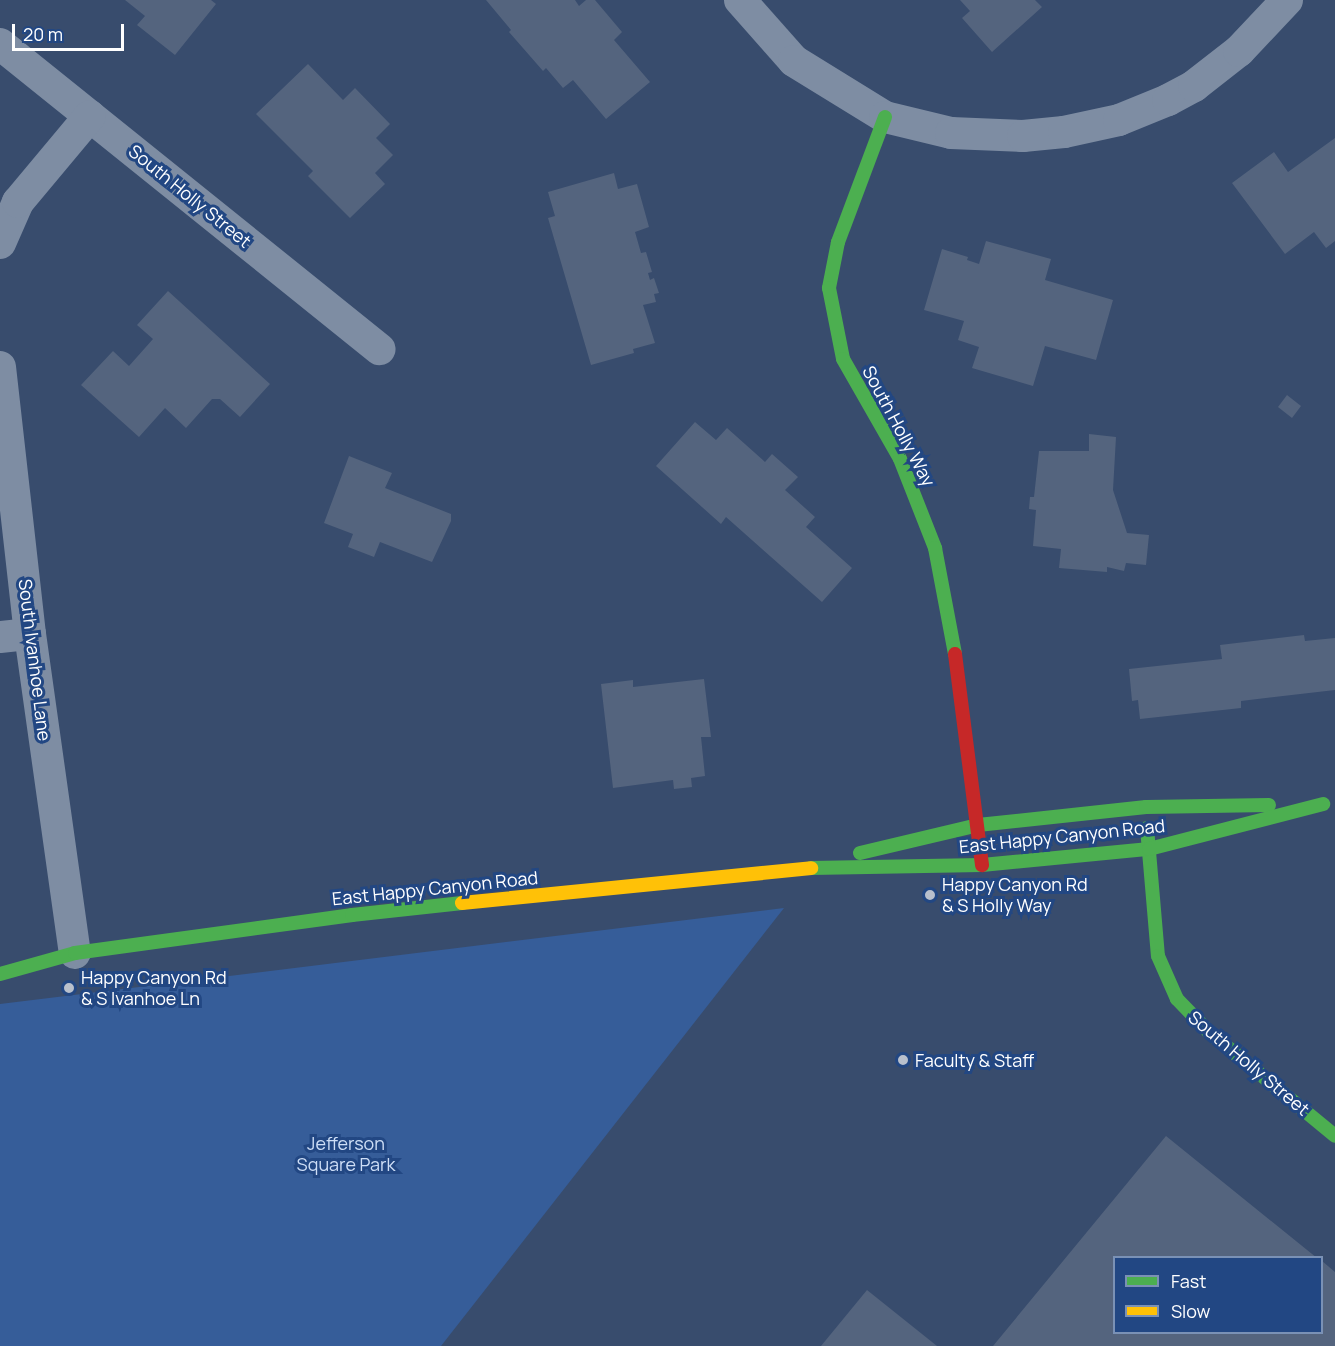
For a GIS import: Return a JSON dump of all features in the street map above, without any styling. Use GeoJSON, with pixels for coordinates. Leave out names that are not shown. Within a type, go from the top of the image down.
{"type":"FeatureCollection","features":[{"type":"Feature","properties":{"kind":"street"},"geometry":{"type":"LineString","coordinates":[[740,0],[794,61],[885,117],[951,133],[1023,136],[1064,132],[1119,120],[1194,86],[1239,51],[1287,0]]}},
{"type":"Feature","properties":{"kind":"street","name":"South Holly Street"},"geometry":{"type":"LineString","coordinates":[[0,44],[380,349]]}},
{"type":"Feature","properties":{"kind":"street"},"geometry":{"type":"LineString","coordinates":[[0,243],[18,202],[90,116]]}},
{"type":"Feature","properties":{"kind":"street","name":"South Holly Way"},"geometry":{"type":"LineString","coordinates":[[885,117],[837,242],[829,288],[843,359],[900,459],[935,548],[951,621],[982,865]]}},
{"type":"Feature","properties":{"kind":"street","name":"South Ivanhoe Lane"},"geometry":{"type":"LineString","coordinates":[[0,367],[15,636],[75,953]]}},
{"type":"Feature","properties":{"kind":"street","name":"East Happy Canyon Road"},"geometry":{"type":"LineString","coordinates":[[800,868],[978,825],[1146,807],[1329,804]]}},
{"type":"Feature","properties":{"kind":"street","name":"East Happy Canyon Road"},"geometry":{"type":"LineString","coordinates":[[0,974],[75,953],[352,915],[800,868],[982,865],[1149,849],[1329,804]]}},
{"type":"Feature","properties":{"kind":"street","name":"South Holly Street"},"geometry":{"type":"LineString","coordinates":[[1146,807],[1158,956],[1165,977],[1177,999],[1209,1032],[1335,1136]]}},
{"type":"Feature","properties":{"kind":"street","name":"East Happy Canyon Road"},"geometry":{"type":"LineString","coordinates":[[32,950],[75,953]]}},
{"type":"Feature","properties":{"kind":"green space","name":"Jefferson Square Park"},"geometry":{"type":"Polygon","coordinates":[[[784,908],[441,1346],[0,1346],[0,1004],[784,908]]]}},
{"type":"Feature","properties":{"kind":"building"},"geometry":{"type":"Polygon","coordinates":[[[125,0],[211,0],[216,4],[175,55],[137,25],[145,16],[125,0]]]}},
{"type":"Feature","properties":{"kind":"building"},"geometry":{"type":"Polygon","coordinates":[[[486,0],[575,0],[579,6],[586,0],[595,0],[622,32],[614,40],[650,82],[606,119],[573,80],[563,88],[546,68],[543,71],[509,32],[511,30],[486,0]]]}},
{"type":"Feature","properties":{"kind":"building"},"geometry":{"type":"Polygon","coordinates":[[[960,0],[1035,0],[1042,7],[992,52],[962,18],[970,11],[960,0]]]}},
{"type":"Feature","properties":{"kind":"building"},"geometry":{"type":"Polygon","coordinates":[[[308,64],[343,100],[355,88],[390,124],[376,138],[393,155],[375,173],[385,184],[350,218],[308,176],[313,171],[256,114],[308,64]]]}},
{"type":"Feature","properties":{"kind":"building"},"geometry":{"type":"Polygon","coordinates":[[[1335,138],[1335,241],[1326,248],[1314,232],[1285,254],[1232,183],[1274,152],[1288,172],[1335,138]]]}},
{"type":"Feature","properties":{"kind":"building"},"geometry":{"type":"Polygon","coordinates":[[[614,173],[618,189],[637,184],[649,227],[635,232],[641,253],[646,252],[652,272],[648,273],[650,280],[654,278],[659,293],[654,294],[656,302],[643,305],[655,343],[633,349],[634,353],[591,365],[548,218],[555,216],[548,192],[614,173]]]}},
{"type":"Feature","properties":{"kind":"building"},"geometry":{"type":"Polygon","coordinates":[[[986,241],[1051,259],[1045,280],[1113,300],[1096,360],[1045,346],[1033,386],[972,368],[979,347],[958,340],[964,321],[924,310],[942,249],[968,257],[967,260],[979,264],[986,241]]]}},
{"type":"Feature","properties":{"kind":"building"},"geometry":{"type":"Polygon","coordinates":[[[168,291],[270,384],[240,417],[220,399],[212,399],[186,428],[165,408],[139,437],[81,385],[113,351],[129,366],[153,339],[137,325],[168,291]]]}},
{"type":"Feature","properties":{"kind":"building"},"geometry":{"type":"Polygon","coordinates":[[[1287,395],[1301,406],[1292,418],[1278,407],[1287,395]]]}},
{"type":"Feature","properties":{"kind":"building"},"geometry":{"type":"Polygon","coordinates":[[[695,422],[716,440],[727,428],[765,462],[772,454],[798,477],[785,490],[815,517],[806,527],[852,568],[822,602],[726,517],[721,524],[656,466],[695,422]]]}},
{"type":"Feature","properties":{"kind":"building"},"geometry":{"type":"Polygon","coordinates":[[[1089,434],[1116,437],[1113,490],[1127,533],[1149,535],[1146,565],[1126,563],[1124,571],[1107,567],[1107,572],[1059,568],[1061,549],[1033,546],[1036,510],[1029,509],[1030,497],[1034,497],[1039,451],[1089,451],[1089,434]]]}},
{"type":"Feature","properties":{"kind":"building"},"geometry":{"type":"Polygon","coordinates":[[[349,456],[392,473],[385,488],[451,514],[451,521],[432,562],[380,542],[374,557],[348,547],[353,534],[324,523],[349,456]]]}},
{"type":"Feature","properties":{"kind":"building"},"geometry":{"type":"Polygon","coordinates":[[[1304,635],[1305,641],[1335,638],[1335,690],[1241,701],[1241,708],[1140,719],[1138,700],[1132,701],[1129,669],[1222,659],[1220,645],[1304,635]]]}},
{"type":"Feature","properties":{"kind":"building"},"geometry":{"type":"Polygon","coordinates":[[[704,679],[711,737],[701,737],[705,776],[691,778],[692,787],[674,789],[673,780],[613,788],[601,684],[633,680],[633,687],[704,679]]]}},
{"type":"Feature","properties":{"kind":"building"},"geometry":{"type":"Polygon","coordinates":[[[1166,1136],[1315,1256],[1113,1256],[1113,1334],[1323,1334],[1323,1262],[1335,1272],[1335,1346],[993,1346],[1166,1136]]]}},
{"type":"Feature","properties":{"kind":"building"},"geometry":{"type":"Polygon","coordinates":[[[867,1290],[937,1346],[821,1346],[867,1290]]]}},
{"type":"Feature","properties":{"kind":"traffic: fast"},"geometry":{"type":"LineString","coordinates":[[885,117],[838,242],[829,288],[843,359],[900,459],[935,548],[955,654]]}},
{"type":"Feature","properties":{"kind":"traffic: fast"},"geometry":{"type":"LineString","coordinates":[[811,868],[982,865],[1149,849],[1323,804]]}},
{"type":"Feature","properties":{"kind":"traffic: fast"},"geometry":{"type":"LineString","coordinates":[[860,853],[978,825],[1146,807],[1269,805]]}},
{"type":"Feature","properties":{"kind":"traffic: fast"},"geometry":{"type":"LineString","coordinates":[[1147,828],[1158,956],[1177,999],[1209,1032],[1335,1136]]}},
{"type":"Feature","properties":{"kind":"traffic: fast"},"geometry":{"type":"LineString","coordinates":[[0,974],[75,953],[352,915],[462,903]]}},
{"type":"Feature","properties":{"kind":"traffic: slow"},"geometry":{"type":"LineString","coordinates":[[462,903],[811,868]]}},
{"type":"Feature","properties":{"kind":"traffic: jam"},"geometry":{"type":"LineString","coordinates":[[955,654],[982,865]]}},
{"type":"Feature","properties":{"kind":"place","name":"Happy Canyon Rd & S Holly Way"},"geometry":{"type":"Point","coordinates":[930,895]}},
{"type":"Feature","properties":{"kind":"place","name":"Happy Canyon Rd & S Ivanhoe Ln"},"geometry":{"type":"Point","coordinates":[69,988]}},
{"type":"Feature","properties":{"kind":"place","name":"Faculty & Staff"},"geometry":{"type":"Point","coordinates":[903,1060]}}]}
